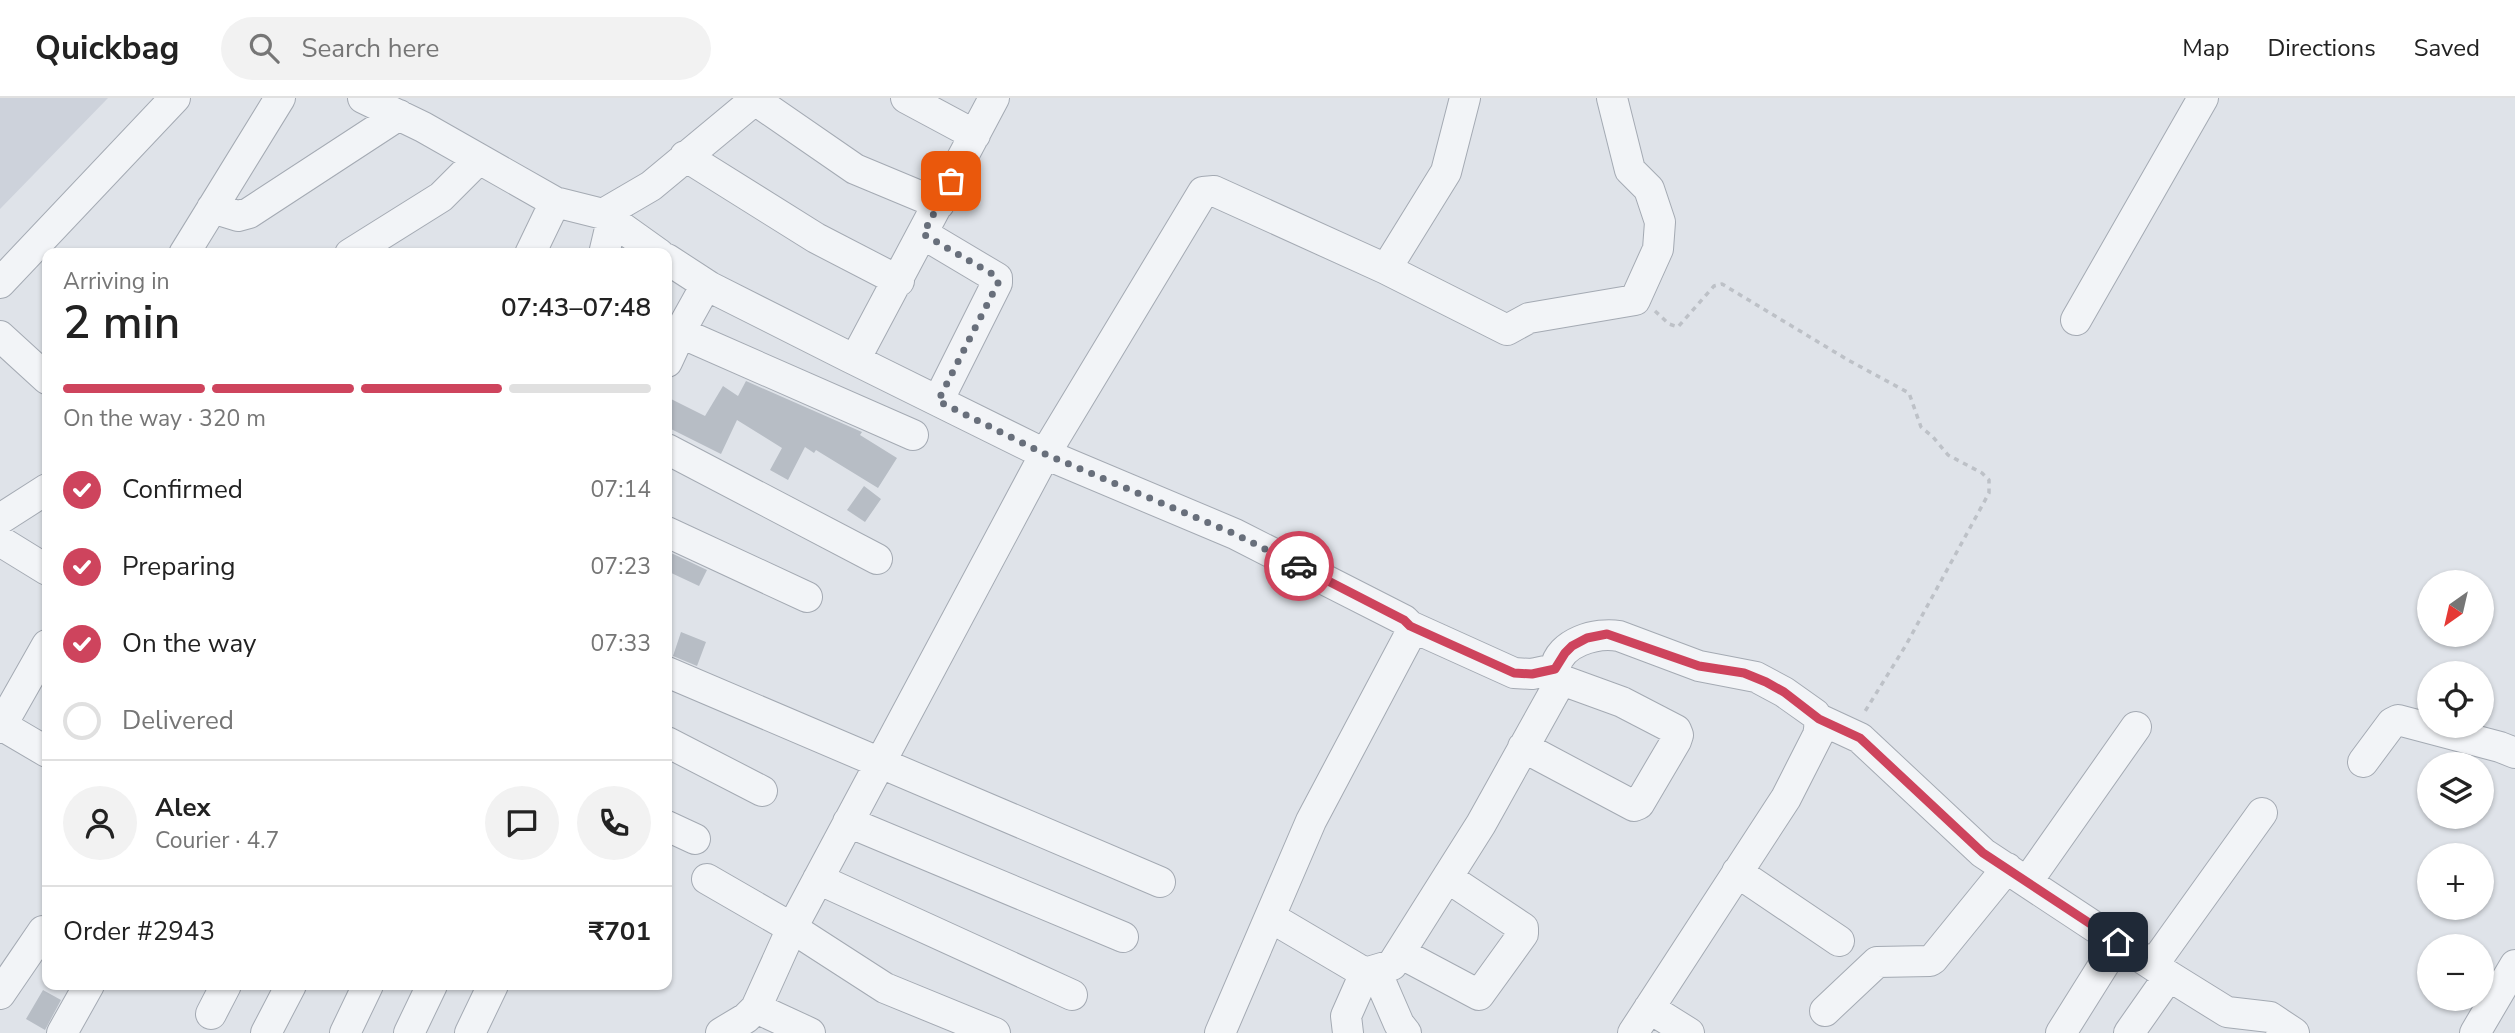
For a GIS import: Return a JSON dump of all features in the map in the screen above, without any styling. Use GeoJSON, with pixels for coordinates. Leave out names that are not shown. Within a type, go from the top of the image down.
{"type":"FeatureCollection","features":[{"type":"Feature","properties":{"kind":"street"},"geometry":{"type":"LineString","coordinates":[[0,283],[175,98]]}},
{"type":"Feature","properties":{"kind":"street"},"geometry":{"type":"LineString","coordinates":[[188,248],[280,98]]}},
{"type":"Feature","properties":{"kind":"street"},"geometry":{"type":"LineString","coordinates":[[363,98],[399,115],[555,202],[607,217],[651,248]]}},
{"type":"Feature","properties":{"kind":"street"},"geometry":{"type":"LineString","coordinates":[[906,98],[975,135]]}},
{"type":"Feature","properties":{"kind":"street"},"geometry":{"type":"LineString","coordinates":[[852,358],[858,354],[899,281],[993,98]]}},
{"type":"Feature","properties":{"kind":"street"},"geometry":{"type":"LineString","coordinates":[[1386,269],[1446,172],[1465,98]]}},
{"type":"Feature","properties":{"kind":"street"},"geometry":{"type":"LineString","coordinates":[[721,1033],[746,1018],[756,1008],[792,928],[878,763],[1045,454],[1203,192],[1214,191],[1382,270],[1386,269],[1507,330],[1529,318],[1631,301],[1638,296],[1660,242],[1660,222],[1649,189],[1632,173],[1612,98]]}},
{"type":"Feature","properties":{"kind":"street"},"geometry":{"type":"LineString","coordinates":[[2077,320],[2203,98]]}},
{"type":"Feature","properties":{"kind":"street"},"geometry":{"type":"LineString","coordinates":[[607,217],[651,186],[756,99],[855,169],[939,204]]}},
{"type":"Feature","properties":{"kind":"street"},"geometry":{"type":"LineString","coordinates":[[212,208],[238,216],[249,213],[399,115]]}},
{"type":"Feature","properties":{"kind":"street"},"geometry":{"type":"LineString","coordinates":[[685,156],[816,238],[899,281]]}},
{"type":"Feature","properties":{"kind":"street"},"geometry":{"type":"LineString","coordinates":[[360,248],[441,197],[479,159]]}},
{"type":"Feature","properties":{"kind":"street"},"geometry":{"type":"LineString","coordinates":[[533,248],[555,202]]}},
{"type":"Feature","properties":{"kind":"street"},"geometry":{"type":"LineString","coordinates":[[604,248],[607,217]]}},
{"type":"Feature","properties":{"kind":"street"},"geometry":{"type":"LineString","coordinates":[[923,234],[997,278],[998,283],[938,401]]}},
{"type":"Feature","properties":{"kind":"street"},"geometry":{"type":"LineString","coordinates":[[672,263],[706,285],[1045,454],[1235,534],[1404,620],[1410,626],[1514,673],[1556,674],[1633,707],[1676,730],[1678,735],[1639,804],[1634,806],[1524,747]]}},
{"type":"Feature","properties":{"kind":"street"},"geometry":{"type":"LineString","coordinates":[[672,343],[678,320],[706,285]]}},
{"type":"Feature","properties":{"kind":"street"},"geometry":{"type":"LineString","coordinates":[[678,320],[913,435]]}},
{"type":"Feature","properties":{"kind":"street"},"geometry":{"type":"LineString","coordinates":[[0,336],[42,374]]}},
{"type":"Feature","properties":{"kind":"street"},"geometry":{"type":"LineString","coordinates":[[672,452],[877,559]]}},
{"type":"Feature","properties":{"kind":"street"},"geometry":{"type":"LineString","coordinates":[[0,519],[42,492]]}},
{"type":"Feature","properties":{"kind":"street"},"geometry":{"type":"LineString","coordinates":[[672,534],[807,597]]}},
{"type":"Feature","properties":{"kind":"street"},"geometry":{"type":"LineString","coordinates":[[0,541],[42,567]]}},
{"type":"Feature","properties":{"kind":"street"},"geometry":{"type":"LineString","coordinates":[[1220,1033],[1311,821],[1409,636],[1410,626]]}},
{"type":"Feature","properties":{"kind":"street"},"geometry":{"type":"LineString","coordinates":[[1348,1033],[1346,1016],[1370,972],[1392,965],[1448,878],[1555,691],[1556,674],[1565,653],[1587,638],[1607,634],[1699,666],[1756,677],[1784,692],[1819,719],[1860,738],[1983,853],[2227,1012],[2270,1017],[2294,1033]]}},
{"type":"Feature","properties":{"kind":"street"},"geometry":{"type":"LineString","coordinates":[[42,654],[1,727],[42,749]]}},
{"type":"Feature","properties":{"kind":"street"},"geometry":{"type":"LineString","coordinates":[[672,674],[1160,882]]}},
{"type":"Feature","properties":{"kind":"street"},"geometry":{"type":"LineString","coordinates":[[1633,1033],[1786,798],[1818,735],[1819,719]]}},
{"type":"Feature","properties":{"kind":"street"},"geometry":{"type":"LineString","coordinates":[[2363,762],[2392,723],[2398,720],[2515,753]]}},
{"type":"Feature","properties":{"kind":"street"},"geometry":{"type":"LineString","coordinates":[[1825,1011],[1877,962],[1933,959],[2017,875],[2136,727]]}},
{"type":"Feature","properties":{"kind":"street"},"geometry":{"type":"LineString","coordinates":[[672,745],[762,791]]}},
{"type":"Feature","properties":{"kind":"street"},"geometry":{"type":"LineString","coordinates":[[2129,1033],[2161,971],[2262,813]]}},
{"type":"Feature","properties":{"kind":"street"},"geometry":{"type":"LineString","coordinates":[[848,822],[1123,937]]}},
{"type":"Feature","properties":{"kind":"street"},"geometry":{"type":"LineString","coordinates":[[672,828],[695,839]]}},
{"type":"Feature","properties":{"kind":"street"},"geometry":{"type":"LineString","coordinates":[[1737,872],[1839,941]]}},
{"type":"Feature","properties":{"kind":"street"},"geometry":{"type":"LineString","coordinates":[[1400,953],[1479,995],[1522,934],[1523,928],[1448,878]]}},
{"type":"Feature","properties":{"kind":"street"},"geometry":{"type":"LineString","coordinates":[[707,879],[792,928],[885,988],[995,1033]]}},
{"type":"Feature","properties":{"kind":"street"},"geometry":{"type":"LineString","coordinates":[[818,879],[1072,995]]}},
{"type":"Feature","properties":{"kind":"street"},"geometry":{"type":"LineString","coordinates":[[1270,917],[1370,972],[1405,1033]]}},
{"type":"Feature","properties":{"kind":"street"},"geometry":{"type":"LineString","coordinates":[[0,994],[42,932]]}},
{"type":"Feature","properties":{"kind":"street"},"geometry":{"type":"LineString","coordinates":[[2062,1033],[2118,942]]}},
{"type":"Feature","properties":{"kind":"street"},"geometry":{"type":"LineString","coordinates":[[2475,1033],[2515,965]]}},
{"type":"Feature","properties":{"kind":"street"},"geometry":{"type":"LineString","coordinates":[[61,1033],[86,990]]}},
{"type":"Feature","properties":{"kind":"street"},"geometry":{"type":"LineString","coordinates":[[211,1014],[223,990]]}},
{"type":"Feature","properties":{"kind":"street"},"geometry":{"type":"LineString","coordinates":[[266,1033],[288,990]]}},
{"type":"Feature","properties":{"kind":"street"},"geometry":{"type":"LineString","coordinates":[[345,1033],[366,990]]}},
{"type":"Feature","properties":{"kind":"street"},"geometry":{"type":"LineString","coordinates":[[409,1033],[430,990]]}},
{"type":"Feature","properties":{"kind":"street"},"geometry":{"type":"LineString","coordinates":[[470,1033],[490,990]]}},
{"type":"Feature","properties":{"kind":"street"},"geometry":{"type":"LineString","coordinates":[[756,1008],[810,1033]]}},
{"type":"Feature","properties":{"kind":"street"},"geometry":{"type":"LineString","coordinates":[[1649,1008],[1689,1033]]}},
{"type":"Feature","properties":{"kind":"path"},"geometry":{"type":"LineString","coordinates":[[1638,296],[1670,324],[1678,327],[1714,286],[1722,284],[1848,360],[1909,393],[1921,427],[1933,436],[1948,455],[1982,473],[1989,480],[1989,493],[1906,645],[1851,733]]}},
{"type":"Feature","properties":{"kind":"shaded area"},"geometry":{"type":"Polygon","coordinates":[[[0,98],[108,98],[0,209],[0,98]]]}},
{"type":"Feature","properties":{"kind":"building"},"geometry":{"type":"Polygon","coordinates":[[[746,381],[862,432],[860,435],[897,458],[878,488],[816,450],[814,453],[805,447],[788,480],[770,470],[782,448],[737,420],[721,454],[672,430],[672,400],[705,416],[723,386],[738,396],[746,381]]]}},
{"type":"Feature","properties":{"kind":"building"},"geometry":{"type":"Polygon","coordinates":[[[864,486],[881,499],[865,522],[847,510],[864,486]]]}},
{"type":"Feature","properties":{"kind":"building"},"geometry":{"type":"Polygon","coordinates":[[[672,553],[707,570],[699,586],[672,573],[672,553]]]}},
{"type":"Feature","properties":{"kind":"building"},"geometry":{"type":"Polygon","coordinates":[[[681,632],[706,642],[697,666],[673,656],[681,632]]]}},
{"type":"Feature","properties":{"kind":"building"},"geometry":{"type":"Polygon","coordinates":[[[43,990],[61,1000],[45,1030],[26,1019],[43,990]]]}},
{"type":"Feature","properties":{"kind":"way so far"},"geometry":{"type":"LineString","coordinates":[[951,181],[923,234],[994,275],[998,283],[938,401],[1045,454],[1235,534],[1299,566]]}},
{"type":"Feature","properties":{"kind":"route"},"geometry":{"type":"LineString","coordinates":[[1299,566],[1404,620],[1410,626],[1514,673],[1532,674],[1555,669],[1572,646],[1587,638],[1607,634],[1699,666],[1756,677],[1784,692],[1819,719],[1860,738],[1983,853],[2118,942]]}}]}
